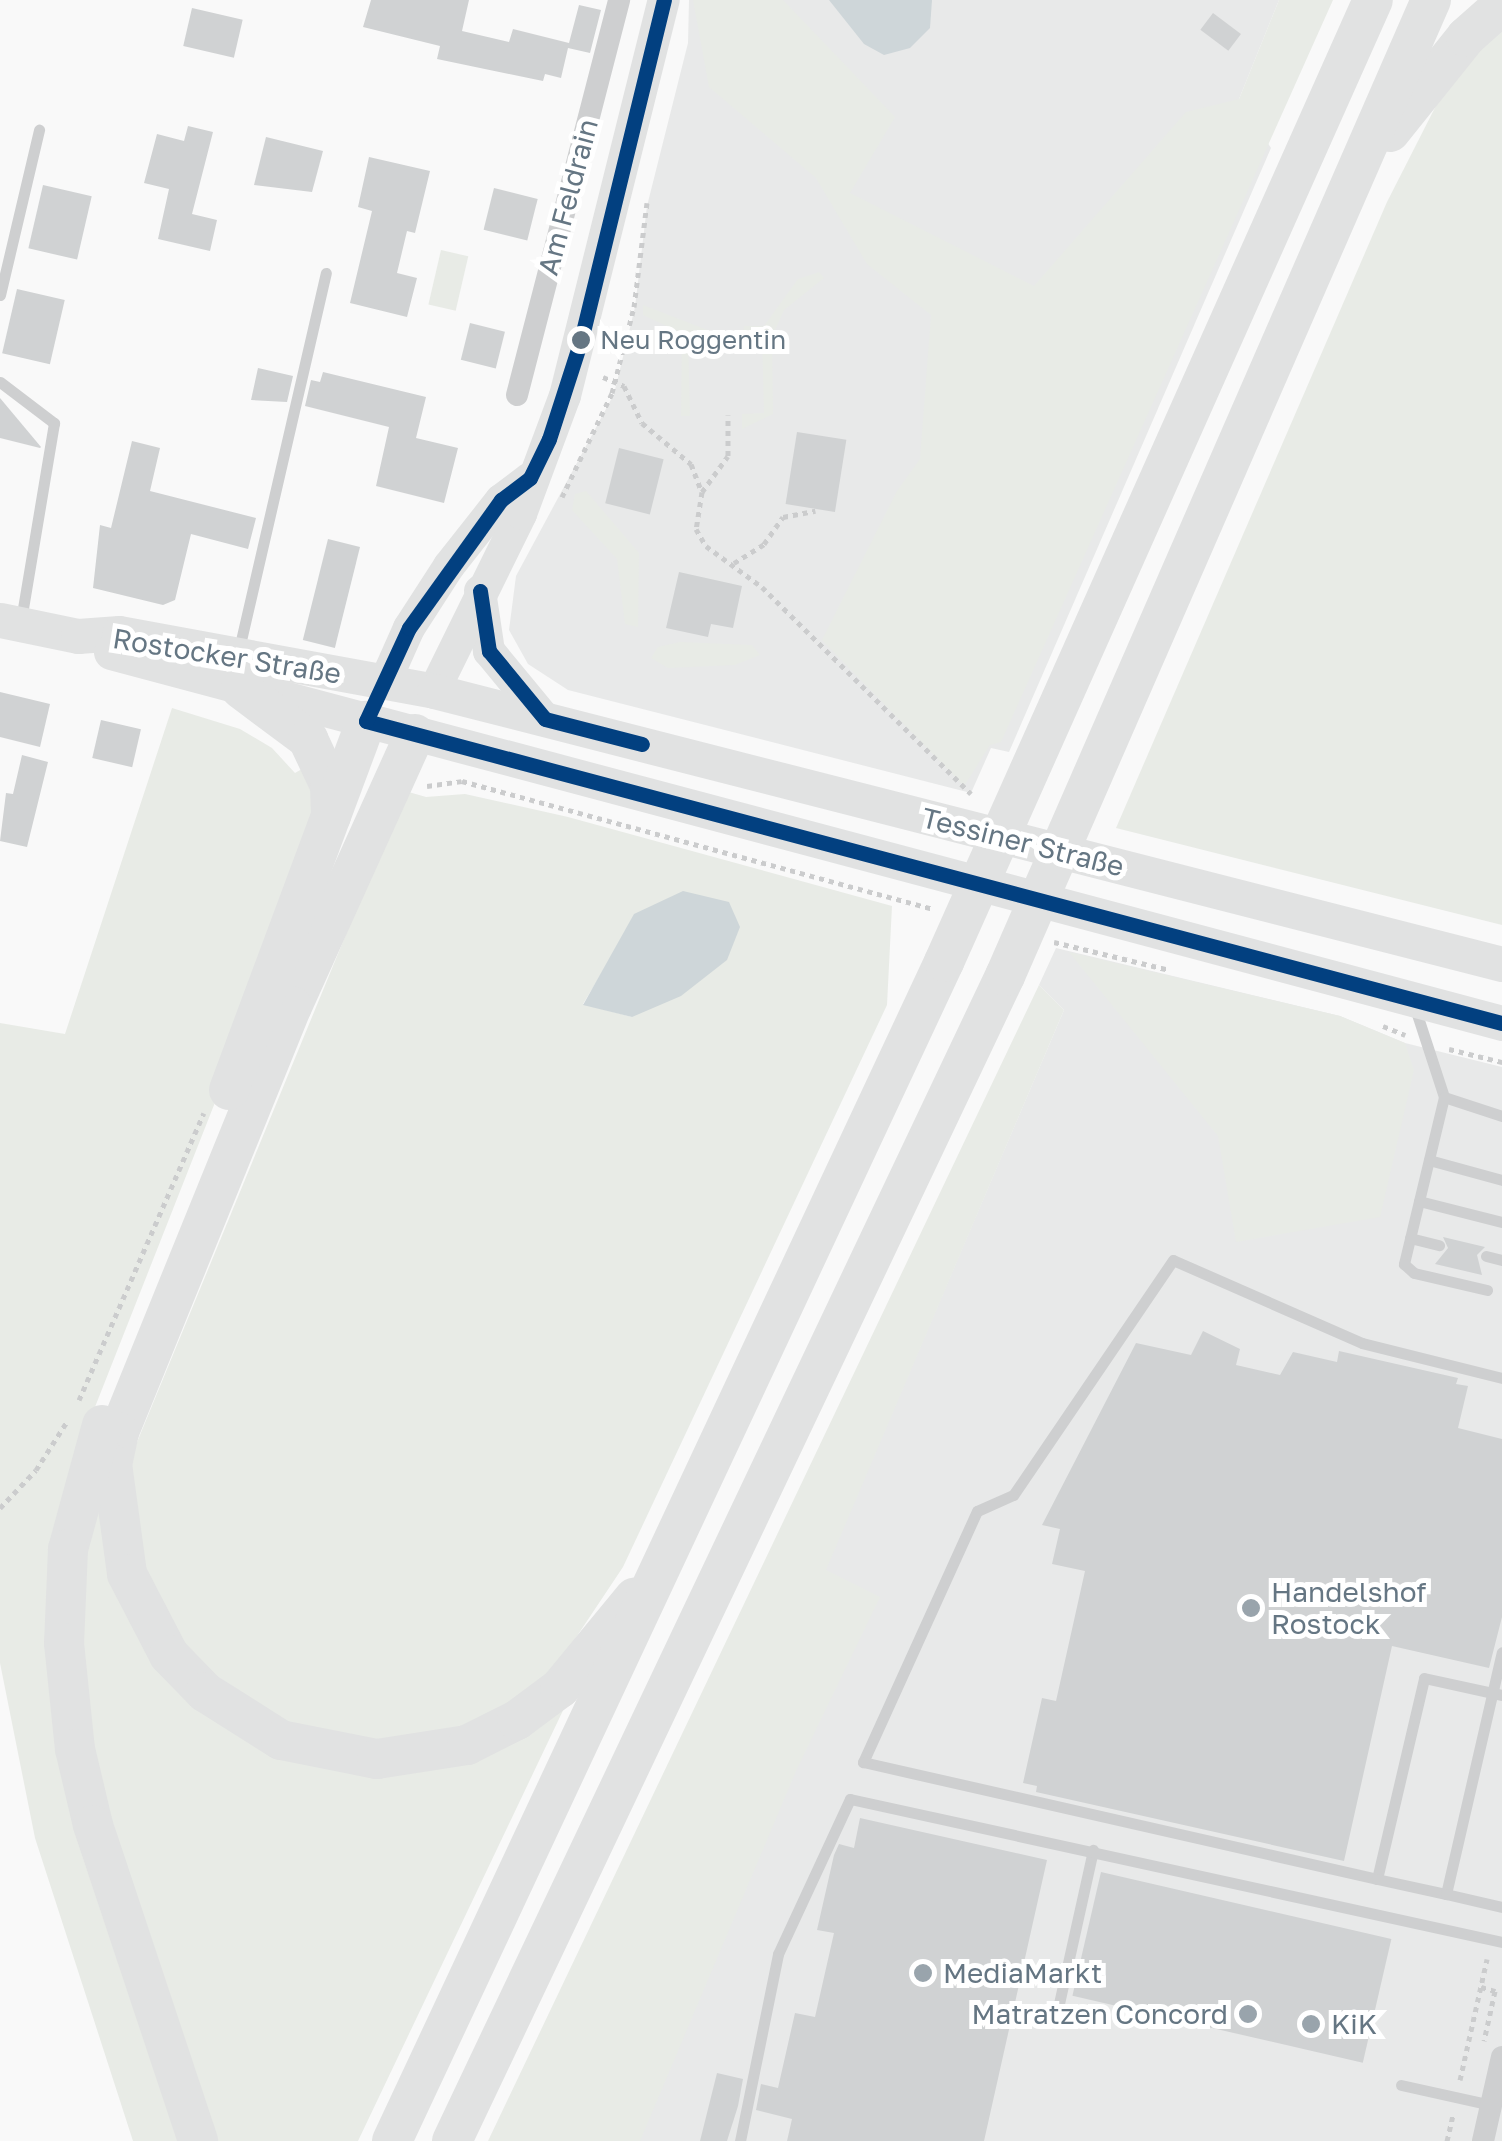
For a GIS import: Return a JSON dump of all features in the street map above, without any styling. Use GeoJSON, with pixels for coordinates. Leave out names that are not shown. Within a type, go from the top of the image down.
{"type":"FeatureCollection","features":[{"type":"Feature","properties":{"kind":"highway"},"geometry":{"type":"LineString","coordinates":[[392,2141],[944,962],[1373,0]]}},
{"type":"Feature","properties":{"kind":"highway"},"geometry":{"type":"LineString","coordinates":[[452,2141],[1097,776],[1431,0]]}},
{"type":"Feature","properties":{"kind":"highway"},"geometry":{"type":"LineString","coordinates":[[1362,166],[1466,38],[1502,5]]}},
{"type":"Feature","properties":{"kind":"highway"},"geometry":{"type":"LineString","coordinates":[[240,672],[308,738],[330,786],[331,822]]}},
{"type":"Feature","properties":{"kind":"highway"},"geometry":{"type":"LineString","coordinates":[[198,2141],[93,1825],[74,1749],[64,1642],[68,1549],[96,1437],[366,722]]}},
{"type":"Feature","properties":{"kind":"highway"},"geometry":{"type":"LineString","coordinates":[[415,734],[292,1006],[120,1432],[112,1464],[127,1574],[169,1655],[205,1692],[280,1740],[376,1759],[466,1745],[518,1720],[560,1688],[666,1561]]}},
{"type":"Feature","properties":{"kind":"main road","name":"Rostocker Straße"},"geometry":{"type":"LineString","coordinates":[[10,622],[78,636],[112,653],[240,672],[385,682],[434,691]]}},
{"type":"Feature","properties":{"kind":"main road","name":"Rostocker Straße"},"geometry":{"type":"LineString","coordinates":[[240,672],[366,722]]}},
{"type":"Feature","properties":{"kind":"main road"},"geometry":{"type":"LineString","coordinates":[[366,722],[385,682]]}},
{"type":"Feature","properties":{"kind":"main road"},"geometry":{"type":"LineString","coordinates":[[415,734],[434,691]]}},
{"type":"Feature","properties":{"kind":"main road","name":"Tessiner Straße"},"geometry":{"type":"LineString","coordinates":[[434,691],[1502,964]]}},
{"type":"Feature","properties":{"kind":"main road","name":"Tessiner Straße"},"geometry":{"type":"LineString","coordinates":[[366,722],[1502,1024]]}},
{"type":"Feature","properties":{"kind":"street","name":"Am Feldrain"},"geometry":{"type":"LineString","coordinates":[[517,395],[619,0]]}},
{"type":"Feature","properties":{"kind":"street"},"geometry":{"type":"LineString","coordinates":[[434,691],[521,514],[530,478],[581,340],[664,0]]}},
{"type":"Feature","properties":{"kind":"street"},"geometry":{"type":"LineString","coordinates":[[385,682],[408,628],[449,566],[501,500],[530,478]]}},
{"type":"Feature","properties":{"kind":"street"},"geometry":{"type":"LineString","coordinates":[[480,591],[489,651],[545,719]]}},
{"type":"Feature","properties":{"kind":"street"},"geometry":{"type":"LineString","coordinates":[[1484,2141],[1491,2106],[1493,2051]]}},
{"type":"Feature","properties":{"kind":"lane"},"geometry":{"type":"LineString","coordinates":[[0,295],[39,130]]}},
{"type":"Feature","properties":{"kind":"lane"},"geometry":{"type":"LineString","coordinates":[[240,672],[326,273]]}},
{"type":"Feature","properties":{"kind":"lane"},"geometry":{"type":"LineString","coordinates":[[0,382],[54,423],[10,622]]}},
{"type":"Feature","properties":{"kind":"lane"},"geometry":{"type":"LineString","coordinates":[[1413,1001],[1444,1097],[1404,1264],[1414,1273],[1487,1290]]}},
{"type":"Feature","properties":{"kind":"lane"},"geometry":{"type":"LineString","coordinates":[[1444,1097],[1502,1116]]}},
{"type":"Feature","properties":{"kind":"lane"},"geometry":{"type":"LineString","coordinates":[[1429,1160],[1502,1180]]}},
{"type":"Feature","properties":{"kind":"lane"},"geometry":{"type":"LineString","coordinates":[[1419,1201],[1502,1222]]}},
{"type":"Feature","properties":{"kind":"lane"},"geometry":{"type":"LineString","coordinates":[[1410,1238],[1439,1245]]}},
{"type":"Feature","properties":{"kind":"lane"},"geometry":{"type":"LineString","coordinates":[[1486,1256],[1502,1260]]}},
{"type":"Feature","properties":{"kind":"lane"},"geometry":{"type":"LineString","coordinates":[[1502,1378],[1362,1344],[1173,1260],[1014,1495],[977,1511],[863,1762],[1502,1908]]}},
{"type":"Feature","properties":{"kind":"lane"},"geometry":{"type":"LineString","coordinates":[[1446,1894],[1497,1694],[1502,1652]]}},
{"type":"Feature","properties":{"kind":"lane"},"geometry":{"type":"LineString","coordinates":[[1377,1879],[1424,1678],[1497,1694]]}},
{"type":"Feature","properties":{"kind":"lane"},"geometry":{"type":"LineString","coordinates":[[740,2141],[778,1954],[850,1799],[1496,1941]]}},
{"type":"Feature","properties":{"kind":"lane"},"geometry":{"type":"LineString","coordinates":[[1058,2008],[1093,1850]]}},
{"type":"Feature","properties":{"kind":"lane"},"geometry":{"type":"LineString","coordinates":[[1402,2086],[1491,2106]]}},
{"type":"Feature","properties":{"kind":"path"},"geometry":{"type":"LineString","coordinates":[[621,304],[634,307]]}},
{"type":"Feature","properties":{"kind":"path"},"geometry":{"type":"LineString","coordinates":[[607,360],[602,380],[624,386],[642,422],[682,452],[702,492]]}},
{"type":"Feature","properties":{"kind":"path"},"geometry":{"type":"LineString","coordinates":[[728,415],[728,456],[702,492],[696,529],[706,546],[734,563],[971,794]]}},
{"type":"Feature","properties":{"kind":"path"},"geometry":{"type":"LineString","coordinates":[[734,563],[764,544],[783,517],[815,511]]}},
{"type":"Feature","properties":{"kind":"path"},"geometry":{"type":"LineString","coordinates":[[0,1508],[36,1470],[110,1341],[206,1108]]}},
{"type":"Feature","properties":{"kind":"path"},"geometry":{"type":"LineString","coordinates":[[1447,2141],[1469,2061],[1481,1987],[1496,1941]]}},
{"type":"Feature","properties":{"kind":"path"},"geometry":{"type":"LineString","coordinates":[[1481,1987],[1496,1991],[1493,2051]]}},
{"type":"Feature","properties":{"kind":"shaded area"},"geometry":{"type":"Polygon","coordinates":[[[689,0],[1279,0],[1239,99],[1271,148],[1009,752],[991,748],[971,793],[568,690],[528,664],[509,630],[516,576],[614,394],[635,307],[647,206],[688,43],[689,0]]]}},
{"type":"Feature","properties":{"kind":"shaded area"},"geometry":{"type":"Polygon","coordinates":[[[693,0],[783,0],[895,117],[850,193],[1034,286],[1186,112],[1239,99],[1279,0],[1333,0],[1001,742],[990,745],[964,786],[822,640],[897,491],[920,459],[931,315],[867,264],[816,178],[709,87],[693,0]]]}},
{"type":"Feature","properties":{"kind":"shaded area"},"geometry":{"type":"Polygon","coordinates":[[[829,0],[932,0],[930,28],[910,48],[884,55],[864,44],[829,0]]]}},
{"type":"Feature","properties":{"kind":"shaded area"},"geometry":{"type":"Polygon","coordinates":[[[1502,25],[1502,925],[1116,828],[1387,202],[1445,88],[1502,25]]]}},
{"type":"Feature","properties":{"kind":"shaded area"},"geometry":{"type":"Polygon","coordinates":[[[441,250],[468,256],[456,311],[428,305],[441,250]]]}},
{"type":"Feature","properties":{"kind":"shaded area"},"geometry":{"type":"Polygon","coordinates":[[[819,272],[824,278],[784,310],[772,337],[773,414],[742,429],[742,414],[764,413],[762,336],[743,336],[744,326],[764,326],[798,279],[819,272]]]}},
{"type":"Feature","properties":{"kind":"shaded area"},"geometry":{"type":"Polygon","coordinates":[[[643,305],[710,331],[712,337],[688,337],[690,416],[681,416],[682,333],[643,315],[643,305]]]}},
{"type":"Feature","properties":{"kind":"shaded area"},"geometry":{"type":"Polygon","coordinates":[[[586,491],[639,553],[638,627],[625,624],[617,559],[572,510],[575,494],[586,491]]]}},
{"type":"Feature","properties":{"kind":"shaded area"},"geometry":{"type":"Polygon","coordinates":[[[680,642],[752,645],[760,655],[735,665],[668,668],[651,658],[658,647],[680,642]]]}},
{"type":"Feature","properties":{"kind":"shaded area"},"geometry":{"type":"Polygon","coordinates":[[[172,708],[240,729],[272,748],[295,773],[302,769],[315,803],[294,902],[82,1440],[53,1585],[183,2141],[133,2141],[35,1838],[0,1663],[0,1023],[65,1034],[172,708]]]}},
{"type":"Feature","properties":{"kind":"shaded area"},"geometry":{"type":"Polygon","coordinates":[[[405,791],[426,797],[465,794],[568,817],[892,906],[887,1005],[623,1567],[543,1687],[475,1727],[418,1743],[304,1734],[187,1656],[142,1575],[128,1464],[405,791]],[[616,949],[583,1004],[632,1017],[616,949]]]}},
{"type":"Feature","properties":{"kind":"shaded area"},"geometry":{"type":"Polygon","coordinates":[[[683,891],[729,902],[740,927],[727,960],[681,996],[632,1017],[583,1005],[634,914],[683,891]]]}},
{"type":"Feature","properties":{"kind":"shaded area"},"geometry":{"type":"Polygon","coordinates":[[[1056,948],[1340,1016],[1405,1043],[1502,1067],[1502,2141],[567,2141],[825,1570],[1064,1010],[1039,985],[1056,948]]]}},
{"type":"Feature","properties":{"kind":"shaded area"},"geometry":{"type":"Polygon","coordinates":[[[1069,952],[1340,1016],[1405,1043],[1414,1070],[1380,1217],[1236,1242],[1218,1136],[1069,952]]]}},
{"type":"Feature","properties":{"kind":"shaded area"},"geometry":{"type":"Polygon","coordinates":[[[1039,985],[1064,1010],[826,1570],[880,1597],[796,1771],[640,2141],[488,2141],[1039,985]]]}},
{"type":"Feature","properties":{"kind":"shaded area"},"geometry":{"type":"Polygon","coordinates":[[[101,1498],[131,1621],[325,1769],[568,1700],[358,2141],[212,2141],[85,1733],[82,1554],[101,1498]]]}},
{"type":"Feature","properties":{"kind":"building"},"geometry":{"type":"Polygon","coordinates":[[[371,0],[469,0],[462,31],[509,42],[513,29],[569,43],[579,5],[601,10],[590,53],[568,48],[561,78],[545,74],[543,81],[437,59],[440,46],[363,27],[371,0]]]}},
{"type":"Feature","properties":{"kind":"building"},"geometry":{"type":"Polygon","coordinates":[[[192,8],[243,20],[234,58],[183,46],[192,8]]]}},
{"type":"Feature","properties":{"kind":"building"},"geometry":{"type":"Polygon","coordinates":[[[1213,13],[1241,34],[1228,51],[1200,30],[1213,13]]]}},
{"type":"Feature","properties":{"kind":"building"},"geometry":{"type":"Polygon","coordinates":[[[188,126],[213,132],[192,214],[217,220],[210,251],[158,239],[169,189],[144,183],[157,134],[184,141],[188,126]]]}},
{"type":"Feature","properties":{"kind":"building"},"geometry":{"type":"Polygon","coordinates":[[[266,137],[323,151],[312,192],[254,185],[266,137]]]}},
{"type":"Feature","properties":{"kind":"building"},"geometry":{"type":"Polygon","coordinates":[[[369,157],[430,171],[415,233],[407,231],[397,273],[417,278],[407,317],[350,303],[372,211],[358,207],[369,157]]]}},
{"type":"Feature","properties":{"kind":"building"},"geometry":{"type":"Polygon","coordinates":[[[43,185],[92,196],[77,260],[28,248],[43,185]]]}},
{"type":"Feature","properties":{"kind":"building"},"geometry":{"type":"Polygon","coordinates":[[[494,188],[538,199],[527,241],[484,230],[494,188]]]}},
{"type":"Feature","properties":{"kind":"building"},"geometry":{"type":"Polygon","coordinates":[[[17,289],[65,300],[50,364],[2,353],[17,289]]]}},
{"type":"Feature","properties":{"kind":"building"},"geometry":{"type":"Polygon","coordinates":[[[470,323],[505,332],[496,369],[461,360],[470,323]]]}},
{"type":"Feature","properties":{"kind":"building"},"geometry":{"type":"Polygon","coordinates":[[[258,368],[293,376],[287,402],[251,400],[258,368]]]}},
{"type":"Feature","properties":{"kind":"building"},"geometry":{"type":"Polygon","coordinates":[[[323,372],[426,397],[416,438],[458,448],[444,503],[376,486],[389,427],[305,406],[311,380],[320,382],[323,372]]]}},
{"type":"Feature","properties":{"kind":"building"},"geometry":{"type":"Polygon","coordinates":[[[0,398],[41,447],[40,448],[0,438],[0,398]]]}},
{"type":"Feature","properties":{"kind":"building"},"geometry":{"type":"Polygon","coordinates":[[[797,432],[846,440],[835,512],[786,504],[797,432]]]}},
{"type":"Feature","properties":{"kind":"building"},"geometry":{"type":"Polygon","coordinates":[[[132,441],[160,448],[150,491],[256,518],[248,549],[191,534],[175,600],[163,605],[93,588],[100,525],[111,528],[132,441]]]}},
{"type":"Feature","properties":{"kind":"building"},"geometry":{"type":"Polygon","coordinates":[[[619,448],[664,459],[650,514],[605,503],[619,448]]]}},
{"type":"Feature","properties":{"kind":"building"},"geometry":{"type":"Polygon","coordinates":[[[328,539],[360,547],[335,648],[303,640],[328,539]]]}},
{"type":"Feature","properties":{"kind":"building"},"geometry":{"type":"Polygon","coordinates":[[[679,572],[742,586],[733,628],[711,624],[708,637],[666,628],[679,572]]]}},
{"type":"Feature","properties":{"kind":"building"},"geometry":{"type":"Polygon","coordinates":[[[0,692],[50,704],[40,747],[0,737],[0,692]]]}},
{"type":"Feature","properties":{"kind":"building"},"geometry":{"type":"Polygon","coordinates":[[[101,720],[141,729],[132,767],[92,758],[101,720]]]}},
{"type":"Feature","properties":{"kind":"building"},"geometry":{"type":"Polygon","coordinates":[[[22,755],[48,762],[27,847],[0,841],[6,793],[13,794],[22,755]]]}},
{"type":"Feature","properties":{"kind":"building"},"geometry":{"type":"Polygon","coordinates":[[[1443,1237],[1485,1247],[1477,1255],[1482,1275],[1435,1264],[1448,1248],[1443,1237]]]}},
{"type":"Feature","properties":{"kind":"building","name":"Handelshof Rostock"},"geometry":{"type":"Polygon","coordinates":[[[1203,1331],[1240,1349],[1236,1365],[1280,1375],[1293,1352],[1337,1362],[1339,1351],[1458,1378],[1456,1384],[1468,1386],[1458,1428],[1502,1439],[1502,1617],[1489,1668],[1392,1646],[1344,1861],[1036,1792],[1037,1786],[1023,1783],[1042,1698],[1056,1701],[1085,1571],[1052,1564],[1060,1529],[1042,1525],[1136,1343],[1191,1355],[1203,1331]]]}},
{"type":"Feature","properties":{"kind":"building","name":"MediaMarkt"},"geometry":{"type":"Polygon","coordinates":[[[860,1818],[1047,1860],[984,2141],[787,2141],[792,2119],[756,2110],[761,2084],[778,2088],[795,2013],[815,2017],[834,1933],[817,1930],[834,1855],[839,1844],[854,1848],[860,1818]]]}},
{"type":"Feature","properties":{"kind":"building"},"geometry":{"type":"Polygon","coordinates":[[[1101,1872],[1391,1939],[1363,2063],[1072,1996],[1101,1872]]]}},
{"type":"Feature","properties":{"kind":"building"},"geometry":{"type":"Polygon","coordinates":[[[717,2073],[743,2079],[738,2106],[727,2141],[700,2141],[717,2073]]]}},
{"type":"Feature","properties":{"kind":"transit line"},"geometry":{"type":"LineString","coordinates":[[366,721],[409,628],[501,500],[530,478],[549,439],[581,340],[664,0]]}},
{"type":"Feature","properties":{"kind":"transit line"},"geometry":{"type":"LineString","coordinates":[[480,591],[489,651],[545,719],[642,744]]}},
{"type":"Feature","properties":{"kind":"transit line"},"geometry":{"type":"LineString","coordinates":[[366,721],[1502,1023]]}},
{"type":"Feature","properties":{"kind":"place","name":"Neu Roggentin"},"geometry":{"type":"Point","coordinates":[581,340]}},
{"type":"Feature","properties":{"kind":"place","name":"Handelshof Rostock"},"geometry":{"type":"Point","coordinates":[1251,1608]}},
{"type":"Feature","properties":{"kind":"place","name":"MediaMarkt"},"geometry":{"type":"Point","coordinates":[923,1973]}},
{"type":"Feature","properties":{"kind":"place","name":"Matratzen Concord"},"geometry":{"type":"Point","coordinates":[1248,2014]}},
{"type":"Feature","properties":{"kind":"place","name":"KiK"},"geometry":{"type":"Point","coordinates":[1311,2024]}}]}
